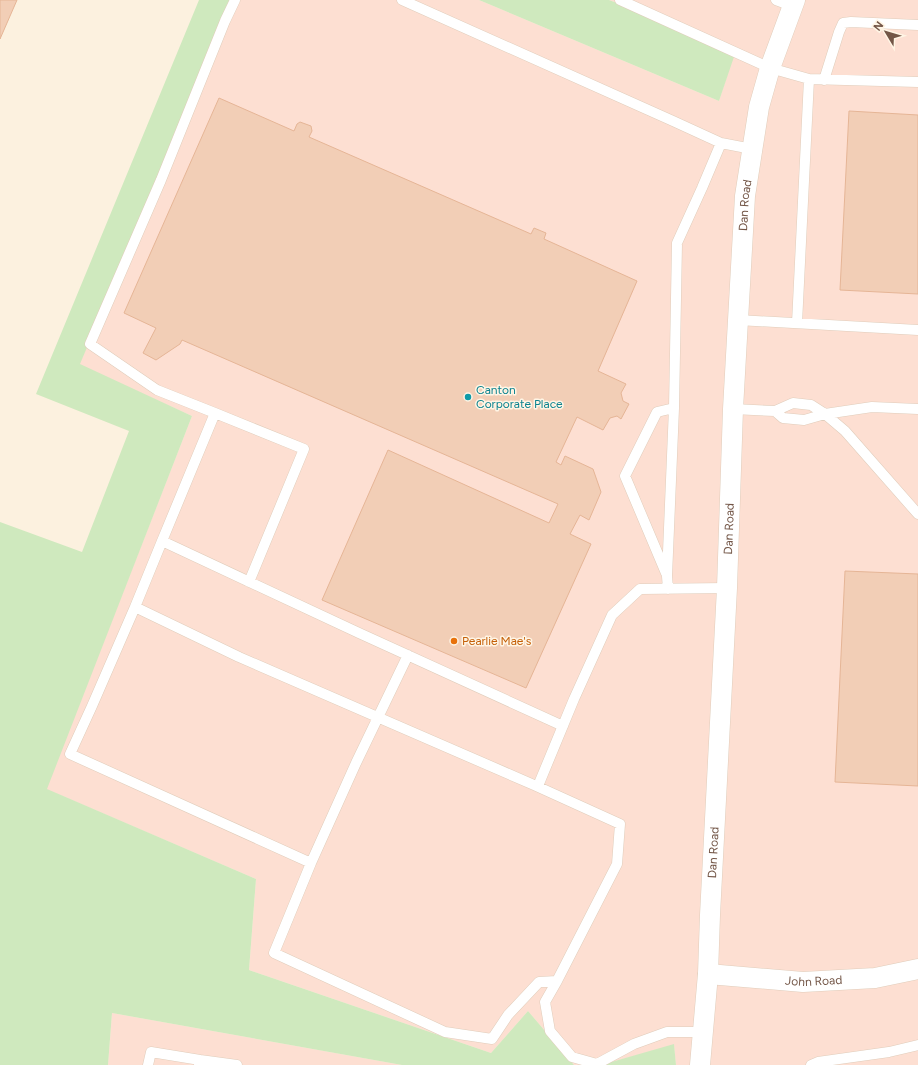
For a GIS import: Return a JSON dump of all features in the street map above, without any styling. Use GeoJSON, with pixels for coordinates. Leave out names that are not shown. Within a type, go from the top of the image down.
{"type":"FeatureCollection","features":[{"type":"Feature","properties":{"kind":"street","name":"Dan Road"},"geometry":{"type":"LineString","coordinates":[[700,1065],[708,974],[727,588],[733,409],[746,196],[758,107],[788,2]]}},
{"type":"Feature","properties":{"kind":"street","name":"John Road"},"geometry":{"type":"LineString","coordinates":[[708,974],[803,982],[875,978],[918,969]]}},
{"type":"Feature","properties":{"kind":"lane"},"geometry":{"type":"LineString","coordinates":[[235,0],[225,21],[161,180],[90,344],[157,390],[216,412],[304,449],[249,582]]}},
{"type":"Feature","properties":{"kind":"lane"},"geometry":{"type":"LineString","coordinates":[[402,0],[721,143],[752,149]]}},
{"type":"Feature","properties":{"kind":"lane"},"geometry":{"type":"LineString","coordinates":[[620,0],[770,68],[809,79],[918,82]]}},
{"type":"Feature","properties":{"kind":"lane"},"geometry":{"type":"LineString","coordinates":[[824,80],[843,23],[852,22],[918,25]]}},
{"type":"Feature","properties":{"kind":"lane"},"geometry":{"type":"LineString","coordinates":[[797,323],[809,79]]}},
{"type":"Feature","properties":{"kind":"lane"},"geometry":{"type":"LineString","coordinates":[[668,589],[667,576],[674,408],[677,243],[721,143]]}},
{"type":"Feature","properties":{"kind":"lane"},"geometry":{"type":"LineString","coordinates":[[738,320],[918,330]]}},
{"type":"Feature","properties":{"kind":"lane"},"geometry":{"type":"LineString","coordinates":[[733,409],[775,411],[793,403],[811,405],[825,414],[845,431],[918,514]]}},
{"type":"Feature","properties":{"kind":"lane"},"geometry":{"type":"LineString","coordinates":[[775,411],[783,418],[804,420],[825,414],[872,407],[918,410]]}},
{"type":"Feature","properties":{"kind":"lane"},"geometry":{"type":"LineString","coordinates":[[667,576],[625,476],[657,412],[674,408]]}},
{"type":"Feature","properties":{"kind":"lane"},"geometry":{"type":"LineString","coordinates":[[216,412],[135,607],[70,754],[311,863]]}},
{"type":"Feature","properties":{"kind":"lane"},"geometry":{"type":"LineString","coordinates":[[162,541],[563,726]]}},
{"type":"Feature","properties":{"kind":"lane"},"geometry":{"type":"LineString","coordinates":[[538,786],[612,615],[640,589],[727,588]]}},
{"type":"Feature","properties":{"kind":"lane"},"geometry":{"type":"LineString","coordinates":[[135,607],[240,657],[538,786],[620,824],[617,864],[557,981],[544,1002],[550,1031],[572,1057],[597,1064],[634,1044],[667,1032],[703,1032]]}},
{"type":"Feature","properties":{"kind":"lane"},"geometry":{"type":"LineString","coordinates":[[408,655],[356,763],[311,863],[274,953],[445,1032],[492,1039],[508,1015],[539,982],[557,981]]}},
{"type":"Feature","properties":{"kind":"lane"},"geometry":{"type":"LineString","coordinates":[[811,1065],[818,1062],[889,1052],[918,1045]]}},
{"type":"Feature","properties":{"kind":"lane"},"geometry":{"type":"LineString","coordinates":[[148,1065],[151,1052],[200,1062],[237,1065]]}},
{"type":"Feature","properties":{"kind":"shaded area"},"geometry":{"type":"Polygon","coordinates":[[[234,0],[479,0],[719,101],[736,48],[609,0],[918,0],[918,1065],[676,1065],[674,1045],[601,1065],[574,1065],[528,1011],[491,1053],[249,970],[256,879],[46,789],[192,416],[79,365],[234,0]]]}},
{"type":"Feature","properties":{"kind":"shaded area"},"geometry":{"type":"Polygon","coordinates":[[[112,1013],[402,1065],[108,1065],[112,1013]]]}},
{"type":"Feature","properties":{"kind":"green space"},"geometry":{"type":"Polygon","coordinates":[[[199,0],[234,0],[80,364],[192,416],[47,789],[256,879],[249,970],[491,1053],[528,1011],[574,1065],[402,1065],[112,1013],[108,1065],[0,1065],[0,522],[82,552],[129,431],[36,394],[199,0]]]}},
{"type":"Feature","properties":{"kind":"green space"},"geometry":{"type":"Polygon","coordinates":[[[479,0],[609,0],[737,48],[719,101],[479,0]]]}},
{"type":"Feature","properties":{"kind":"green space"},"geometry":{"type":"Polygon","coordinates":[[[674,1044],[676,1065],[601,1065],[674,1044]]]}},
{"type":"Feature","properties":{"kind":"building"},"geometry":{"type":"Polygon","coordinates":[[[0,0],[17,0],[0,39],[0,0]]]}},
{"type":"Feature","properties":{"kind":"building","name":"Canton Corporate Place"},"geometry":{"type":"Polygon","coordinates":[[[219,98],[294,131],[297,124],[300,122],[311,126],[312,131],[309,137],[531,234],[534,228],[546,233],[544,239],[637,281],[598,371],[626,384],[621,393],[623,401],[629,404],[621,419],[617,416],[610,418],[603,430],[577,417],[556,462],[561,465],[565,456],[593,469],[601,492],[589,520],[580,515],[570,534],[591,544],[526,688],[322,600],[388,450],[549,523],[558,504],[182,340],[180,344],[156,360],[143,353],[156,328],[124,313],[219,98]]]}},
{"type":"Feature","properties":{"kind":"building"},"geometry":{"type":"Polygon","coordinates":[[[849,111],[918,115],[918,294],[840,290],[849,111]]]}},
{"type":"Feature","properties":{"kind":"building"},"geometry":{"type":"Polygon","coordinates":[[[845,571],[918,574],[918,786],[835,782],[845,571]]]}},
{"type":"Feature","properties":{"kind":"place","name":"Canton Corporate Place"},"geometry":{"type":"Point","coordinates":[468,397]}},
{"type":"Feature","properties":{"kind":"place","name":"Pearlie Mae's"},"geometry":{"type":"Point","coordinates":[454,641]}}]}
